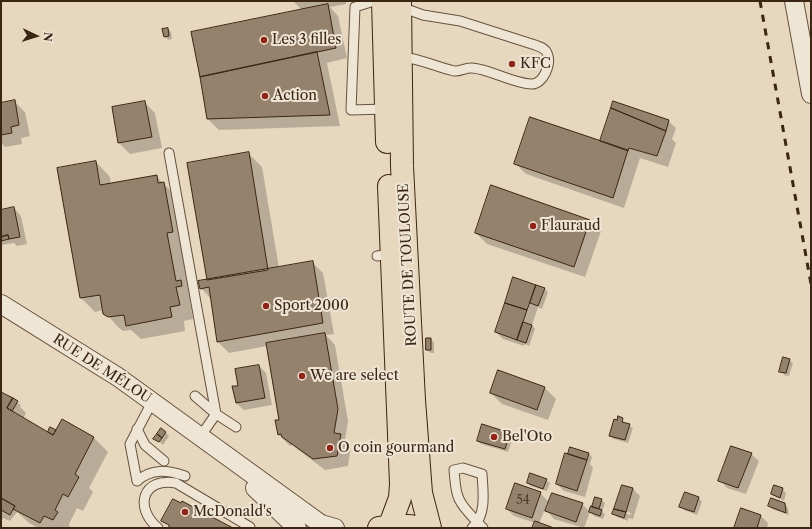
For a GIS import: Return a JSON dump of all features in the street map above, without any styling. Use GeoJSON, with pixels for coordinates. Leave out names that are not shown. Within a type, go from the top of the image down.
{"type":"FeatureCollection","features":[{"type":"Feature","properties":{"kind":"main road"},"geometry":{"type":"LineString","coordinates":[[384,527],[400,498],[402,484],[386,109],[394,3]]}},
{"type":"Feature","properties":{"kind":"main road","name":"ROUTE DE TOULOUSE"},"geometry":{"type":"LineString","coordinates":[[394,3],[401,57],[402,166],[392,255],[418,458],[421,493],[430,528]]}},
{"type":"Feature","properties":{"kind":"main road"},"geometry":{"type":"LineString","coordinates":[[384,527],[411,525],[420,528]]}},
{"type":"Feature","properties":{"kind":"street"},"geometry":{"type":"LineString","coordinates":[[794,1],[811,94]]}},
{"type":"Feature","properties":{"kind":"street","name":"RUE DE MÉLOU"},"geometry":{"type":"LineString","coordinates":[[1,304],[118,377],[321,524],[335,528]]}},
{"type":"Feature","properties":{"kind":"street","name":"RUE DE MÉLOU"},"geometry":{"type":"LineString","coordinates":[[200,437],[298,528]]}},
{"type":"Feature","properties":{"kind":"lane"},"geometry":{"type":"LineString","coordinates":[[374,1],[354,7],[351,110],[386,109]]}},
{"type":"Feature","properties":{"kind":"lane"},"geometry":{"type":"LineString","coordinates":[[394,3],[423,15],[460,21],[535,45],[543,48],[547,53],[549,60],[546,72],[540,81],[533,84],[522,83],[472,68],[456,71],[411,58],[401,57]]}},
{"type":"Feature","properties":{"kind":"lane"},"geometry":{"type":"LineString","coordinates":[[169,153],[216,414],[200,437]]}},
{"type":"Feature","properties":{"kind":"lane"},"geometry":{"type":"LineString","coordinates":[[195,396],[216,414],[236,428]]}},
{"type":"Feature","properties":{"kind":"lane"},"geometry":{"type":"LineString","coordinates":[[152,402],[130,444],[137,481],[143,476],[159,470],[170,471],[185,476]]}},
{"type":"Feature","properties":{"kind":"lane"},"geometry":{"type":"LineString","coordinates":[[137,429],[145,445],[164,461]]}},
{"type":"Feature","properties":{"kind":"lane"},"geometry":{"type":"LineString","coordinates":[[463,468],[482,474],[484,497],[478,526],[458,498],[454,470],[463,468]]}},
{"type":"Feature","properties":{"kind":"lane"},"geometry":{"type":"LineString","coordinates":[[158,528],[148,516],[145,506],[145,497],[148,489],[153,485],[168,482],[176,483],[250,527]]}},
{"type":"Feature","properties":{"kind":"building","name":"Les 3 filles"},"geometry":{"type":"Polygon","coordinates":[[[328,4],[336,48],[200,77],[191,32],[328,4]]]}},
{"type":"Feature","properties":{"kind":"building"},"geometry":{"type":"Polygon","coordinates":[[[168,28],[169,36],[164,37],[162,29],[168,28]]]}},
{"type":"Feature","properties":{"kind":"building","name":"Action"},"geometry":{"type":"Polygon","coordinates":[[[317,52],[330,115],[207,119],[200,77],[317,52]]]}},
{"type":"Feature","properties":{"kind":"building"},"geometry":{"type":"Polygon","coordinates":[[[15,100],[19,125],[11,127],[12,133],[1,135],[1,103],[15,100]]]}},
{"type":"Feature","properties":{"kind":"building"},"geometry":{"type":"Polygon","coordinates":[[[145,101],[152,137],[118,143],[112,107],[145,101]]]}},
{"type":"Feature","properties":{"kind":"building"},"geometry":{"type":"Polygon","coordinates":[[[613,101],[669,120],[666,131],[611,108],[613,101]]]}},
{"type":"Feature","properties":{"kind":"building"},"geometry":{"type":"Polygon","coordinates":[[[611,108],[666,131],[657,156],[629,148],[628,151],[600,141],[611,108]]]}},
{"type":"Feature","properties":{"kind":"building"},"geometry":{"type":"Polygon","coordinates":[[[530,117],[628,150],[613,198],[514,164],[530,117]]]}},
{"type":"Feature","properties":{"kind":"building"},"geometry":{"type":"Polygon","coordinates":[[[249,152],[268,270],[207,280],[187,163],[249,152]]]}},
{"type":"Feature","properties":{"kind":"building"},"geometry":{"type":"Polygon","coordinates":[[[96,161],[100,185],[157,175],[158,183],[164,182],[173,232],[167,233],[176,281],[181,280],[182,286],[176,287],[180,305],[170,307],[172,317],[126,326],[124,315],[108,317],[103,314],[100,295],[80,298],[57,168],[96,161]]]}},
{"type":"Feature","properties":{"kind":"building","name":"Flauraud"},"geometry":{"type":"Polygon","coordinates":[[[491,185],[590,220],[574,267],[475,233],[491,185]]]}},
{"type":"Feature","properties":{"kind":"building"},"geometry":{"type":"Polygon","coordinates":[[[14,207],[20,237],[9,239],[8,235],[1,237],[1,210],[14,207]]]}},
{"type":"Feature","properties":{"kind":"building"},"geometry":{"type":"Polygon","coordinates":[[[8,235],[9,239],[1,241],[1,237],[8,235]]]}},
{"type":"Feature","properties":{"kind":"building","name":"Sport 2000"},"geometry":{"type":"Polygon","coordinates":[[[313,261],[323,323],[217,342],[209,287],[200,289],[198,281],[313,261]]]}},
{"type":"Feature","properties":{"kind":"building"},"geometry":{"type":"Polygon","coordinates":[[[513,277],[536,285],[527,310],[505,303],[513,277]]]}},
{"type":"Feature","properties":{"kind":"building"},"geometry":{"type":"Polygon","coordinates":[[[536,285],[545,288],[538,306],[530,303],[536,285]]]}},
{"type":"Feature","properties":{"kind":"building"},"geometry":{"type":"Polygon","coordinates":[[[505,303],[527,310],[517,340],[495,332],[505,303]]]}},
{"type":"Feature","properties":{"kind":"building"},"geometry":{"type":"Polygon","coordinates":[[[523,322],[532,325],[526,343],[517,340],[523,322]]]}},
{"type":"Feature","properties":{"kind":"building","name":"We are select"},"geometry":{"type":"Polygon","coordinates":[[[325,333],[338,409],[334,433],[341,434],[337,456],[313,459],[282,437],[281,434],[278,435],[275,420],[279,420],[266,343],[325,333]]]}},
{"type":"Feature","properties":{"kind":"building"},"geometry":{"type":"Polygon","coordinates":[[[426,338],[431,338],[431,350],[426,350],[426,338]]]}},
{"type":"Feature","properties":{"kind":"building"},"geometry":{"type":"Polygon","coordinates":[[[783,357],[790,359],[786,373],[779,372],[783,357]]]}},
{"type":"Feature","properties":{"kind":"building"},"geometry":{"type":"Polygon","coordinates":[[[259,365],[265,398],[236,403],[232,386],[238,386],[235,369],[259,365]]]}},
{"type":"Feature","properties":{"kind":"building"},"geometry":{"type":"Polygon","coordinates":[[[498,370],[545,387],[537,410],[490,393],[498,370]]]}},
{"type":"Feature","properties":{"kind":"building"},"geometry":{"type":"Polygon","coordinates":[[[1,392],[13,398],[7,408],[53,435],[62,419],[94,437],[75,474],[79,477],[68,497],[63,494],[55,510],[58,512],[53,520],[44,516],[40,523],[13,509],[15,506],[1,498],[1,392]]]}},
{"type":"Feature","properties":{"kind":"building"},"geometry":{"type":"Polygon","coordinates":[[[13,398],[18,401],[12,411],[7,408],[13,398]]]}},
{"type":"Feature","properties":{"kind":"building"},"geometry":{"type":"Polygon","coordinates":[[[618,416],[623,418],[622,422],[630,424],[625,440],[609,436],[614,419],[617,420],[618,416]]]}},
{"type":"Feature","properties":{"kind":"building","name":"Bel'Oto"},"geometry":{"type":"Polygon","coordinates":[[[482,424],[510,433],[505,449],[477,441],[482,424]]]}},
{"type":"Feature","properties":{"kind":"building"},"geometry":{"type":"Polygon","coordinates":[[[50,427],[56,430],[53,435],[48,432],[50,427]]]}},
{"type":"Feature","properties":{"kind":"building"},"geometry":{"type":"Polygon","coordinates":[[[161,428],[166,432],[162,438],[157,434],[161,428]]]}},
{"type":"Feature","properties":{"kind":"building"},"geometry":{"type":"Polygon","coordinates":[[[157,434],[162,438],[159,442],[153,439],[157,434]]]}},
{"type":"Feature","properties":{"kind":"building"},"geometry":{"type":"Polygon","coordinates":[[[731,446],[752,453],[738,488],[718,481],[731,446]]]}},
{"type":"Feature","properties":{"kind":"building"},"geometry":{"type":"Polygon","coordinates":[[[570,447],[589,453],[587,460],[568,454],[570,447]]]}},
{"type":"Feature","properties":{"kind":"building"},"geometry":{"type":"Polygon","coordinates":[[[565,453],[587,460],[577,491],[556,484],[565,453]]]}},
{"type":"Feature","properties":{"kind":"building"},"geometry":{"type":"Polygon","coordinates":[[[530,473],[547,479],[543,489],[527,483],[530,473]]]}},
{"type":"Feature","properties":{"kind":"building"},"geometry":{"type":"Polygon","coordinates":[[[515,483],[541,492],[532,518],[506,509],[515,483]]]}},
{"type":"Feature","properties":{"kind":"building"},"geometry":{"type":"Polygon","coordinates":[[[622,485],[633,488],[626,512],[614,509],[622,485]]]}},
{"type":"Feature","properties":{"kind":"building"},"geometry":{"type":"Polygon","coordinates":[[[774,485],[783,488],[780,498],[771,494],[774,485]]]}},
{"type":"Feature","properties":{"kind":"building"},"geometry":{"type":"Polygon","coordinates":[[[685,492],[699,497],[694,512],[679,507],[685,492]]]}},
{"type":"Feature","properties":{"kind":"building"},"geometry":{"type":"Polygon","coordinates":[[[552,493],[583,503],[576,522],[545,511],[552,493]]]}},
{"type":"Feature","properties":{"kind":"building"},"geometry":{"type":"Polygon","coordinates":[[[595,497],[602,499],[599,509],[592,507],[595,497]]]}},
{"type":"Feature","properties":{"kind":"building"},"geometry":{"type":"Polygon","coordinates":[[[1,498],[15,506],[10,515],[1,510],[1,498]]]}},
{"type":"Feature","properties":{"kind":"building"},"geometry":{"type":"Polygon","coordinates":[[[771,498],[785,503],[786,513],[768,506],[771,498]]]}},
{"type":"Feature","properties":{"kind":"building","name":"McDonald's"},"geometry":{"type":"Polygon","coordinates":[[[173,499],[181,503],[182,501],[233,528],[169,528],[169,525],[161,521],[173,499]]]}},
{"type":"Feature","properties":{"kind":"building"},"geometry":{"type":"Polygon","coordinates":[[[591,506],[602,510],[600,516],[589,512],[591,506]]]}},
{"type":"Feature","properties":{"kind":"building"},"geometry":{"type":"Polygon","coordinates":[[[741,508],[761,515],[757,528],[734,528],[741,508]]]}},
{"type":"Feature","properties":{"kind":"building"},"geometry":{"type":"Polygon","coordinates":[[[614,509],[626,512],[624,518],[612,514],[614,509]]]}},
{"type":"Feature","properties":{"kind":"building"},"geometry":{"type":"Polygon","coordinates":[[[535,521],[554,528],[532,528],[535,521]]]}},
{"type":"Feature","properties":{"kind":"railway"},"geometry":{"type":"LineString","coordinates":[[760,1],[811,284]]}},
{"type":"Feature","properties":{"kind":"place","name":"Les 3 filles"},"geometry":{"type":"Point","coordinates":[264,40]}},
{"type":"Feature","properties":{"kind":"place","name":"KFC"},"geometry":{"type":"Point","coordinates":[512,64]}},
{"type":"Feature","properties":{"kind":"place","name":"Action"},"geometry":{"type":"Point","coordinates":[265,96]}},
{"type":"Feature","properties":{"kind":"place","name":"Flauraud"},"geometry":{"type":"Point","coordinates":[533,226]}},
{"type":"Feature","properties":{"kind":"place","name":"Sport 2000"},"geometry":{"type":"Point","coordinates":[266,306]}},
{"type":"Feature","properties":{"kind":"place","name":"We are select"},"geometry":{"type":"Point","coordinates":[302,376]}},
{"type":"Feature","properties":{"kind":"place","name":"Bel'Oto"},"geometry":{"type":"Point","coordinates":[494,437]}},
{"type":"Feature","properties":{"kind":"place","name":"O coin gourmand"},"geometry":{"type":"Point","coordinates":[330,448]}},
{"type":"Feature","properties":{"kind":"place","name":"McDonald's"},"geometry":{"type":"Point","coordinates":[185,512]}}]}
